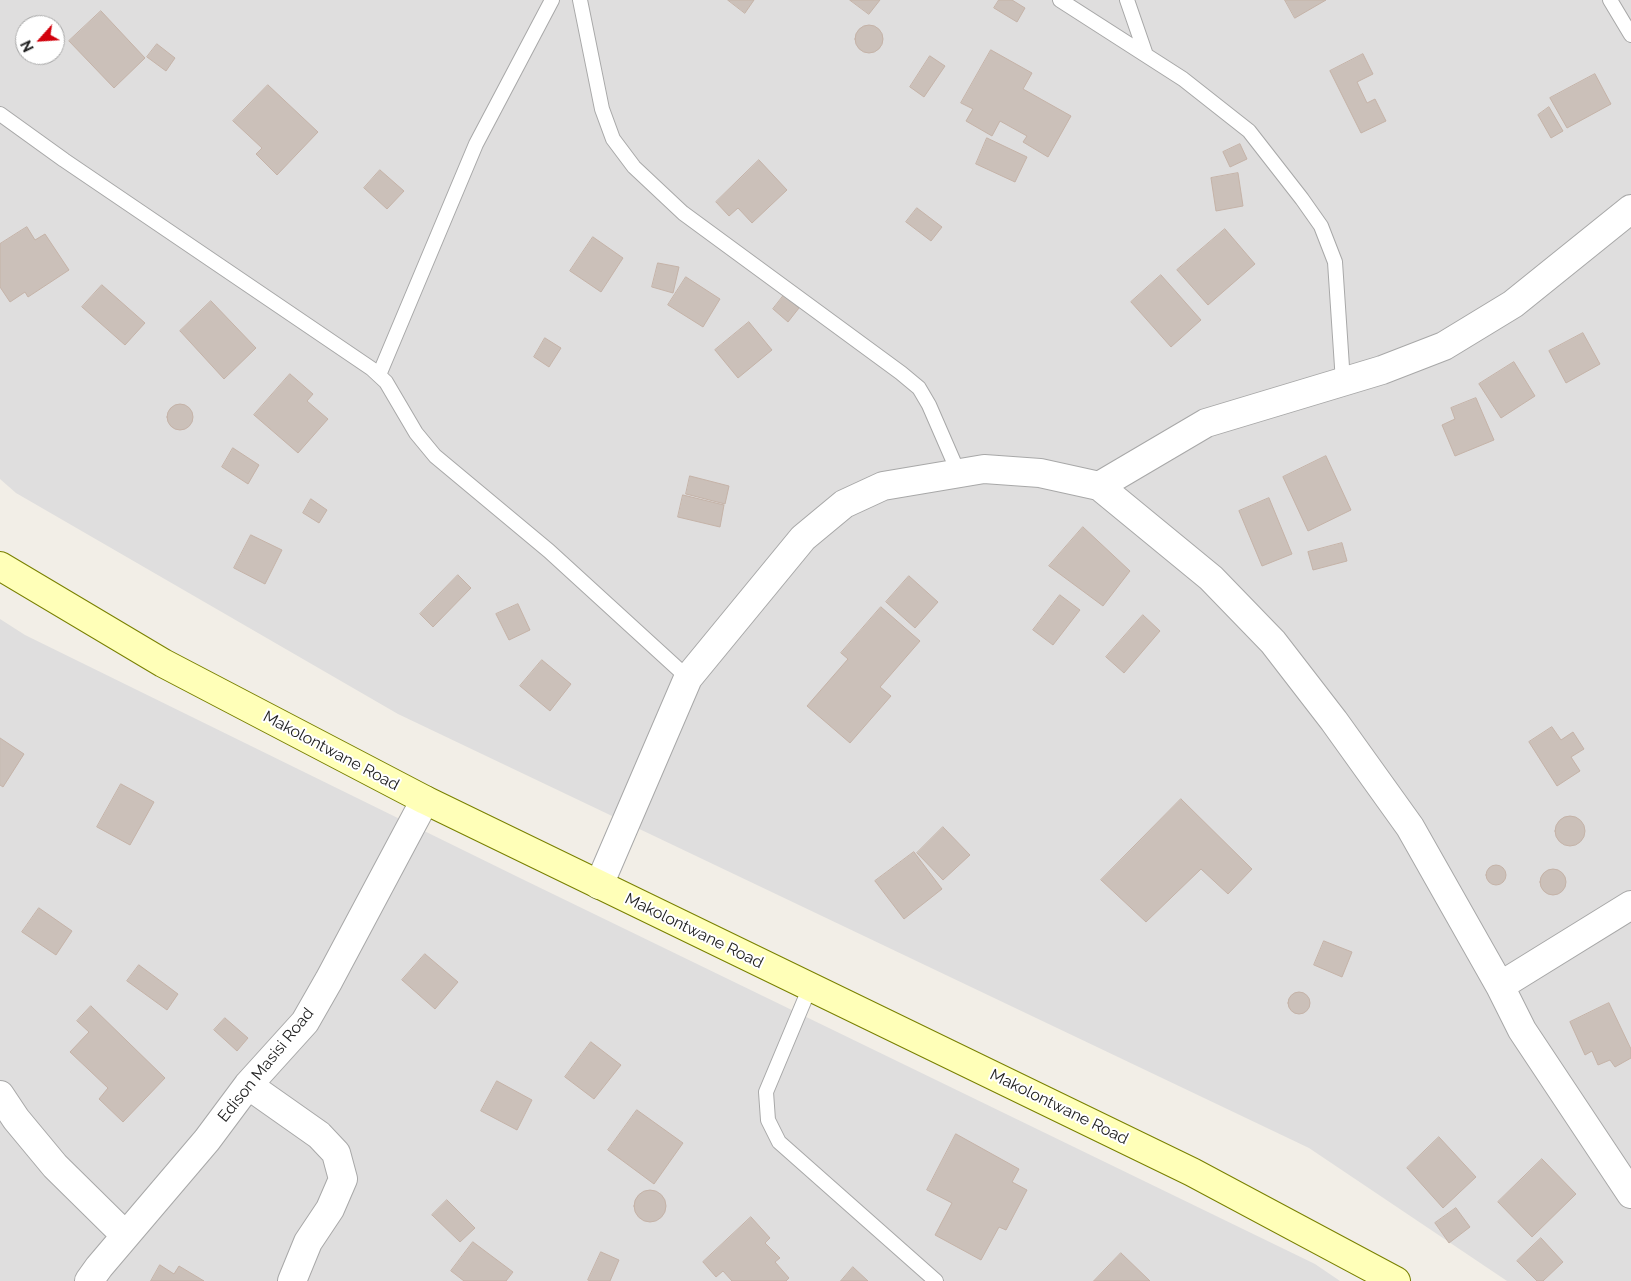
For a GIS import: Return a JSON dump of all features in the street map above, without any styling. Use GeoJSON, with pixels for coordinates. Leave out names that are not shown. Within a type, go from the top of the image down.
{"type":"FeatureCollection","features":[{"type":"Feature","properties":{"kind":"main road","name":"Makolontwane Road"},"geometry":{"type":"LineString","coordinates":[[0,566],[163,663],[425,800],[1192,1172],[1396,1281]]}},
{"type":"Feature","properties":{"kind":"street"},"geometry":{"type":"LineString","coordinates":[[1099,486],[1206,423],[1382,370],[1444,346],[1513,304],[1631,209]]}},
{"type":"Feature","properties":{"kind":"street"},"geometry":{"type":"LineString","coordinates":[[599,885],[688,678],[803,538],[844,504],[883,486],[984,469],[1040,473],[1099,486],[1212,578],[1273,642],[1334,721],[1410,826],[1500,986],[1522,1030],[1631,1194]]}},
{"type":"Feature","properties":{"kind":"street","name":"Edison Masisi Road"},"geometry":{"type":"LineString","coordinates":[[89,1281],[207,1140],[248,1085],[305,1022],[425,800]]}},
{"type":"Feature","properties":{"kind":"street"},"geometry":{"type":"LineString","coordinates":[[1500,986],[1631,904]]}},
{"type":"Feature","properties":{"kind":"street"},"geometry":{"type":"LineString","coordinates":[[248,1085],[319,1135],[336,1153],[342,1179],[330,1209],[308,1242],[292,1281]]}},
{"type":"Feature","properties":{"kind":"street"},"geometry":{"type":"LineString","coordinates":[[0,1094],[16,1119],[55,1166],[126,1235]]}},
{"type":"Feature","properties":{"kind":"lane"},"geometry":{"type":"LineString","coordinates":[[379,375],[476,144],[552,0]]}},
{"type":"Feature","properties":{"kind":"lane"},"geometry":{"type":"LineString","coordinates":[[580,0],[602,109],[613,139],[634,168],[683,213],[919,388],[929,405],[959,474]]}},
{"type":"Feature","properties":{"kind":"lane"},"geometry":{"type":"LineString","coordinates":[[1060,0],[1183,79],[1249,131],[1321,226],[1334,262],[1343,382]]}},
{"type":"Feature","properties":{"kind":"lane"},"geometry":{"type":"LineString","coordinates":[[1127,0],[1146,55]]}},
{"type":"Feature","properties":{"kind":"lane"},"geometry":{"type":"LineString","coordinates":[[1610,0],[1631,35]]}},
{"type":"Feature","properties":{"kind":"lane"},"geometry":{"type":"LineString","coordinates":[[0,114],[64,160],[372,369],[386,382],[416,433],[436,456],[549,551],[688,678]]}},
{"type":"Feature","properties":{"kind":"lane"},"geometry":{"type":"LineString","coordinates":[[810,987],[766,1092],[768,1120],[779,1142],[936,1281]]}},
{"type":"Feature","properties":{"kind":"shaded area"},"geometry":{"type":"Polygon","coordinates":[[[0,0],[1631,0],[1631,1281],[1507,1281],[1309,1148],[398,714],[16,493],[0,479],[0,0]]]}},
{"type":"Feature","properties":{"kind":"shaded area"},"geometry":{"type":"Polygon","coordinates":[[[0,619],[25,635],[522,879],[1315,1264],[1340,1281],[0,1281],[0,619]]]}},
{"type":"Feature","properties":{"kind":"building"},"geometry":{"type":"Polygon","coordinates":[[[728,0],[754,0],[745,13],[728,0]]]}},
{"type":"Feature","properties":{"kind":"building"},"geometry":{"type":"Polygon","coordinates":[[[850,0],[880,0],[869,14],[850,0]]]}},
{"type":"Feature","properties":{"kind":"building"},"geometry":{"type":"Polygon","coordinates":[[[999,0],[1012,0],[1025,8],[1017,22],[994,8],[999,0]]]}},
{"type":"Feature","properties":{"kind":"building"},"geometry":{"type":"Polygon","coordinates":[[[1285,0],[1326,0],[1295,18],[1285,0]]]}},
{"type":"Feature","properties":{"kind":"building"},"geometry":{"type":"Polygon","coordinates":[[[101,11],[145,58],[114,88],[69,41],[101,11]]]}},
{"type":"Feature","properties":{"kind":"building"},"geometry":{"type":"Polygon","coordinates":[[[869,25],[879,29],[883,39],[879,49],[869,53],[859,49],[855,39],[859,29],[869,25]]]}},
{"type":"Feature","properties":{"kind":"building"},"geometry":{"type":"Polygon","coordinates":[[[157,44],[175,58],[166,71],[147,57],[157,44]]]}},
{"type":"Feature","properties":{"kind":"building"},"geometry":{"type":"Polygon","coordinates":[[[991,50],[1032,73],[1023,89],[1071,116],[1048,157],[1023,142],[1027,136],[1000,121],[992,136],[966,121],[973,109],[961,103],[991,50]]]}},
{"type":"Feature","properties":{"kind":"building"},"geometry":{"type":"Polygon","coordinates":[[[1363,54],[1373,74],[1357,82],[1367,103],[1375,99],[1386,121],[1361,133],[1330,71],[1363,54]]]}},
{"type":"Feature","properties":{"kind":"building"},"geometry":{"type":"Polygon","coordinates":[[[930,56],[945,66],[924,97],[910,87],[930,56]]]}},
{"type":"Feature","properties":{"kind":"building"},"geometry":{"type":"Polygon","coordinates":[[[1595,74],[1611,104],[1567,128],[1550,98],[1595,74]]]}},
{"type":"Feature","properties":{"kind":"building"},"geometry":{"type":"Polygon","coordinates":[[[268,85],[318,132],[277,175],[256,154],[262,148],[233,121],[268,85]]]}},
{"type":"Feature","properties":{"kind":"building"},"geometry":{"type":"Polygon","coordinates":[[[1549,107],[1563,131],[1551,138],[1538,115],[1549,107]]]}},
{"type":"Feature","properties":{"kind":"building"},"geometry":{"type":"Polygon","coordinates":[[[987,138],[1027,157],[1015,182],[976,164],[987,138]]]}},
{"type":"Feature","properties":{"kind":"building"},"geometry":{"type":"Polygon","coordinates":[[[1240,144],[1247,159],[1230,167],[1223,152],[1240,144]]]}},
{"type":"Feature","properties":{"kind":"building"},"geometry":{"type":"Polygon","coordinates":[[[759,160],[787,190],[752,223],[738,208],[729,216],[716,202],[759,160]]]}},
{"type":"Feature","properties":{"kind":"building"},"geometry":{"type":"Polygon","coordinates":[[[380,170],[404,191],[387,209],[364,188],[380,170]]]}},
{"type":"Feature","properties":{"kind":"building"},"geometry":{"type":"Polygon","coordinates":[[[1238,173],[1243,206],[1216,211],[1211,178],[1238,173]]]}},
{"type":"Feature","properties":{"kind":"building"},"geometry":{"type":"Polygon","coordinates":[[[917,208],[942,227],[931,241],[906,222],[917,208]]]}},
{"type":"Feature","properties":{"kind":"building"},"geometry":{"type":"Polygon","coordinates":[[[27,227],[35,240],[45,234],[69,270],[28,297],[25,292],[10,302],[0,287],[0,244],[27,227]]]}},
{"type":"Feature","properties":{"kind":"building"},"geometry":{"type":"Polygon","coordinates":[[[1225,229],[1255,264],[1208,305],[1177,270],[1225,229]]]}},
{"type":"Feature","properties":{"kind":"building"},"geometry":{"type":"Polygon","coordinates":[[[593,237],[623,258],[601,292],[570,271],[593,237]]]}},
{"type":"Feature","properties":{"kind":"building"},"geometry":{"type":"Polygon","coordinates":[[[658,263],[679,267],[673,293],[652,287],[658,263]]]}},
{"type":"Feature","properties":{"kind":"building"},"geometry":{"type":"Polygon","coordinates":[[[1161,275],[1201,320],[1171,347],[1131,302],[1161,275]]]}},
{"type":"Feature","properties":{"kind":"building"},"geometry":{"type":"Polygon","coordinates":[[[686,277],[720,299],[703,327],[668,305],[686,277]]]}},
{"type":"Feature","properties":{"kind":"building"},"geometry":{"type":"Polygon","coordinates":[[[102,285],[145,323],[125,345],[82,307],[102,285]]]}},
{"type":"Feature","properties":{"kind":"building"},"geometry":{"type":"Polygon","coordinates":[[[784,295],[799,308],[788,322],[773,309],[784,295]]]}},
{"type":"Feature","properties":{"kind":"building"},"geometry":{"type":"Polygon","coordinates":[[[211,301],[256,348],[224,379],[180,331],[211,301]]]}},
{"type":"Feature","properties":{"kind":"building"},"geometry":{"type":"Polygon","coordinates":[[[749,322],[772,350],[738,378],[715,350],[749,322]]]}},
{"type":"Feature","properties":{"kind":"building"},"geometry":{"type":"Polygon","coordinates":[[[1583,333],[1600,364],[1566,383],[1549,351],[1583,333]]]}},
{"type":"Feature","properties":{"kind":"building"},"geometry":{"type":"Polygon","coordinates":[[[545,338],[561,348],[549,367],[534,357],[545,338]]]}},
{"type":"Feature","properties":{"kind":"building"},"geometry":{"type":"Polygon","coordinates":[[[1514,362],[1535,396],[1501,418],[1479,384],[1514,362]]]}},
{"type":"Feature","properties":{"kind":"building"},"geometry":{"type":"Polygon","coordinates":[[[290,374],[313,394],[307,401],[328,419],[298,453],[254,415],[290,374]]]}},
{"type":"Feature","properties":{"kind":"building"},"geometry":{"type":"Polygon","coordinates":[[[1476,398],[1494,440],[1455,456],[1442,425],[1455,419],[1451,408],[1476,398]]]}},
{"type":"Feature","properties":{"kind":"building"},"geometry":{"type":"Polygon","coordinates":[[[180,404],[189,408],[193,417],[189,426],[180,430],[171,426],[167,417],[171,408],[180,404]]]}},
{"type":"Feature","properties":{"kind":"building"},"geometry":{"type":"Polygon","coordinates":[[[233,448],[259,465],[248,484],[222,467],[233,448]]]}},
{"type":"Feature","properties":{"kind":"building"},"geometry":{"type":"Polygon","coordinates":[[[1326,456],[1351,510],[1308,531],[1283,477],[1326,456]]]}},
{"type":"Feature","properties":{"kind":"building"},"geometry":{"type":"Polygon","coordinates":[[[690,476],[729,486],[725,504],[686,494],[690,476]]]}},
{"type":"Feature","properties":{"kind":"building"},"geometry":{"type":"Polygon","coordinates":[[[683,495],[724,505],[720,527],[678,517],[683,495]]]}},
{"type":"Feature","properties":{"kind":"building"},"geometry":{"type":"Polygon","coordinates":[[[1269,498],[1292,554],[1262,566],[1239,511],[1269,498]]]}},
{"type":"Feature","properties":{"kind":"building"},"geometry":{"type":"Polygon","coordinates":[[[311,499],[327,510],[319,523],[303,513],[311,499]]]}},
{"type":"Feature","properties":{"kind":"building"},"geometry":{"type":"Polygon","coordinates":[[[1083,527],[1130,571],[1103,606],[1049,566],[1083,527]]]}},
{"type":"Feature","properties":{"kind":"building"},"geometry":{"type":"Polygon","coordinates":[[[251,535],[282,550],[265,584],[234,568],[251,535]]]}},
{"type":"Feature","properties":{"kind":"building"},"geometry":{"type":"Polygon","coordinates":[[[1342,543],[1347,561],[1313,570],[1308,552],[1342,543]]]}},
{"type":"Feature","properties":{"kind":"building"},"geometry":{"type":"Polygon","coordinates":[[[458,575],[471,588],[433,627],[420,614],[458,575]]]}},
{"type":"Feature","properties":{"kind":"building"},"geometry":{"type":"Polygon","coordinates":[[[909,576],[938,602],[915,628],[886,602],[909,576]]]}},
{"type":"Feature","properties":{"kind":"building"},"geometry":{"type":"Polygon","coordinates":[[[1060,595],[1080,610],[1053,645],[1033,630],[1060,595]]]}},
{"type":"Feature","properties":{"kind":"building"},"geometry":{"type":"Polygon","coordinates":[[[518,604],[530,630],[509,640],[496,614],[518,604]]]}},
{"type":"Feature","properties":{"kind":"building"},"geometry":{"type":"Polygon","coordinates":[[[881,607],[920,641],[880,687],[891,696],[850,743],[807,706],[848,659],[841,653],[881,607]]]}},
{"type":"Feature","properties":{"kind":"building"},"geometry":{"type":"Polygon","coordinates":[[[1143,615],[1160,631],[1124,673],[1106,657],[1143,615]]]}},
{"type":"Feature","properties":{"kind":"building"},"geometry":{"type":"Polygon","coordinates":[[[542,660],[571,684],[550,711],[520,686],[542,660]]]}},
{"type":"Feature","properties":{"kind":"building"},"geometry":{"type":"Polygon","coordinates":[[[1552,727],[1561,740],[1573,732],[1584,749],[1571,757],[1580,771],[1557,786],[1529,742],[1552,727]]]}},
{"type":"Feature","properties":{"kind":"building"},"geometry":{"type":"Polygon","coordinates":[[[0,738],[24,754],[3,787],[0,785],[0,738]]]}},
{"type":"Feature","properties":{"kind":"building"},"geometry":{"type":"Polygon","coordinates":[[[121,784],[154,802],[130,845],[97,827],[121,784]]]}},
{"type":"Feature","properties":{"kind":"building"},"geometry":{"type":"Polygon","coordinates":[[[1181,799],[1252,869],[1228,894],[1201,869],[1146,922],[1101,880],[1181,799]]]}},
{"type":"Feature","properties":{"kind":"building"},"geometry":{"type":"Polygon","coordinates":[[[1570,816],[1581,820],[1585,831],[1581,842],[1570,846],[1559,842],[1555,831],[1559,820],[1570,816]]]}},
{"type":"Feature","properties":{"kind":"building"},"geometry":{"type":"Polygon","coordinates":[[[943,827],[970,855],[943,880],[917,853],[943,827]]]}},
{"type":"Feature","properties":{"kind":"building"},"geometry":{"type":"Polygon","coordinates":[[[914,852],[942,889],[904,919],[875,881],[914,852]]]}},
{"type":"Feature","properties":{"kind":"building"},"geometry":{"type":"Polygon","coordinates":[[[1492,865],[1500,865],[1506,871],[1506,879],[1500,885],[1492,885],[1486,879],[1486,871],[1492,865]]]}},
{"type":"Feature","properties":{"kind":"building"},"geometry":{"type":"Polygon","coordinates":[[[1553,869],[1562,873],[1566,882],[1562,891],[1553,895],[1544,891],[1540,882],[1544,873],[1553,869]]]}},
{"type":"Feature","properties":{"kind":"building"},"geometry":{"type":"Polygon","coordinates":[[[39,908],[72,931],[56,955],[22,932],[39,908]]]}},
{"type":"Feature","properties":{"kind":"building"},"geometry":{"type":"Polygon","coordinates":[[[1324,941],[1352,952],[1342,977],[1314,965],[1324,941]]]}},
{"type":"Feature","properties":{"kind":"building"},"geometry":{"type":"Polygon","coordinates":[[[425,954],[458,982],[435,1009],[402,980],[425,954]]]}},
{"type":"Feature","properties":{"kind":"building"},"geometry":{"type":"Polygon","coordinates":[[[139,965],[178,994],[167,1010],[127,981],[139,965]]]}},
{"type":"Feature","properties":{"kind":"building"},"geometry":{"type":"Polygon","coordinates":[[[1299,992],[1307,995],[1310,1003],[1307,1011],[1299,1014],[1291,1011],[1288,1003],[1291,995],[1299,992]]]}},
{"type":"Feature","properties":{"kind":"building"},"geometry":{"type":"Polygon","coordinates":[[[1609,1003],[1631,1049],[1631,1058],[1615,1067],[1610,1060],[1598,1065],[1592,1051],[1585,1055],[1570,1022],[1609,1003]]]}},
{"type":"Feature","properties":{"kind":"building"},"geometry":{"type":"Polygon","coordinates":[[[91,1006],[165,1078],[123,1122],[99,1099],[108,1088],[70,1052],[89,1032],[77,1021],[91,1006]]]}},
{"type":"Feature","properties":{"kind":"building"},"geometry":{"type":"Polygon","coordinates":[[[225,1018],[248,1038],[237,1051],[214,1030],[225,1018]]]}},
{"type":"Feature","properties":{"kind":"building"},"geometry":{"type":"Polygon","coordinates":[[[591,1042],[621,1065],[594,1099],[565,1077],[591,1042]]]}},
{"type":"Feature","properties":{"kind":"building"},"geometry":{"type":"Polygon","coordinates":[[[497,1081],[532,1100],[517,1130],[481,1111],[497,1081]]]}},
{"type":"Feature","properties":{"kind":"building"},"geometry":{"type":"Polygon","coordinates":[[[637,1110],[683,1143],[654,1184],[608,1150],[637,1110]]]}},
{"type":"Feature","properties":{"kind":"building"},"geometry":{"type":"Polygon","coordinates":[[[956,1134],[1019,1169],[1012,1182],[1027,1190],[1006,1230],[999,1227],[981,1260],[935,1235],[952,1203],[927,1190],[956,1134]]]}},
{"type":"Feature","properties":{"kind":"building"},"geometry":{"type":"Polygon","coordinates":[[[1439,1137],[1476,1177],[1443,1208],[1407,1168],[1439,1137]]]}},
{"type":"Feature","properties":{"kind":"building"},"geometry":{"type":"Polygon","coordinates":[[[1542,1159],[1576,1194],[1532,1237],[1498,1202],[1542,1159]]]}},
{"type":"Feature","properties":{"kind":"building"},"geometry":{"type":"Polygon","coordinates":[[[650,1190],[656,1191],[661,1195],[665,1200],[665,1212],[661,1217],[656,1221],[650,1222],[644,1221],[639,1217],[635,1212],[634,1206],[635,1200],[639,1195],[644,1191],[650,1190]]]}},
{"type":"Feature","properties":{"kind":"building"},"geometry":{"type":"Polygon","coordinates":[[[447,1200],[475,1228],[460,1242],[432,1215],[447,1200]]]}},
{"type":"Feature","properties":{"kind":"building"},"geometry":{"type":"Polygon","coordinates":[[[1456,1208],[1470,1227],[1449,1243],[1435,1223],[1456,1208]]]}},
{"type":"Feature","properties":{"kind":"building"},"geometry":{"type":"Polygon","coordinates":[[[751,1217],[770,1238],[765,1243],[780,1258],[775,1262],[789,1278],[786,1281],[732,1281],[723,1271],[716,1277],[703,1262],[751,1217]]]}},
{"type":"Feature","properties":{"kind":"building"},"geometry":{"type":"Polygon","coordinates":[[[1541,1238],[1563,1262],[1543,1281],[1537,1281],[1517,1261],[1541,1238]]]}},
{"type":"Feature","properties":{"kind":"building"},"geometry":{"type":"Polygon","coordinates":[[[473,1242],[513,1272],[506,1281],[464,1281],[451,1271],[473,1242]]]}},
{"type":"Feature","properties":{"kind":"building"},"geometry":{"type":"Polygon","coordinates":[[[601,1252],[619,1260],[610,1281],[590,1281],[588,1280],[601,1252]]]}},
{"type":"Feature","properties":{"kind":"building"},"geometry":{"type":"Polygon","coordinates":[[[1121,1253],[1150,1281],[1094,1281],[1121,1253]]]}},
{"type":"Feature","properties":{"kind":"building"},"geometry":{"type":"Polygon","coordinates":[[[160,1265],[174,1274],[179,1266],[204,1281],[151,1281],[160,1265]]]}},
{"type":"Feature","properties":{"kind":"building"},"geometry":{"type":"Polygon","coordinates":[[[853,1267],[868,1281],[841,1281],[853,1267]]]}}]}
